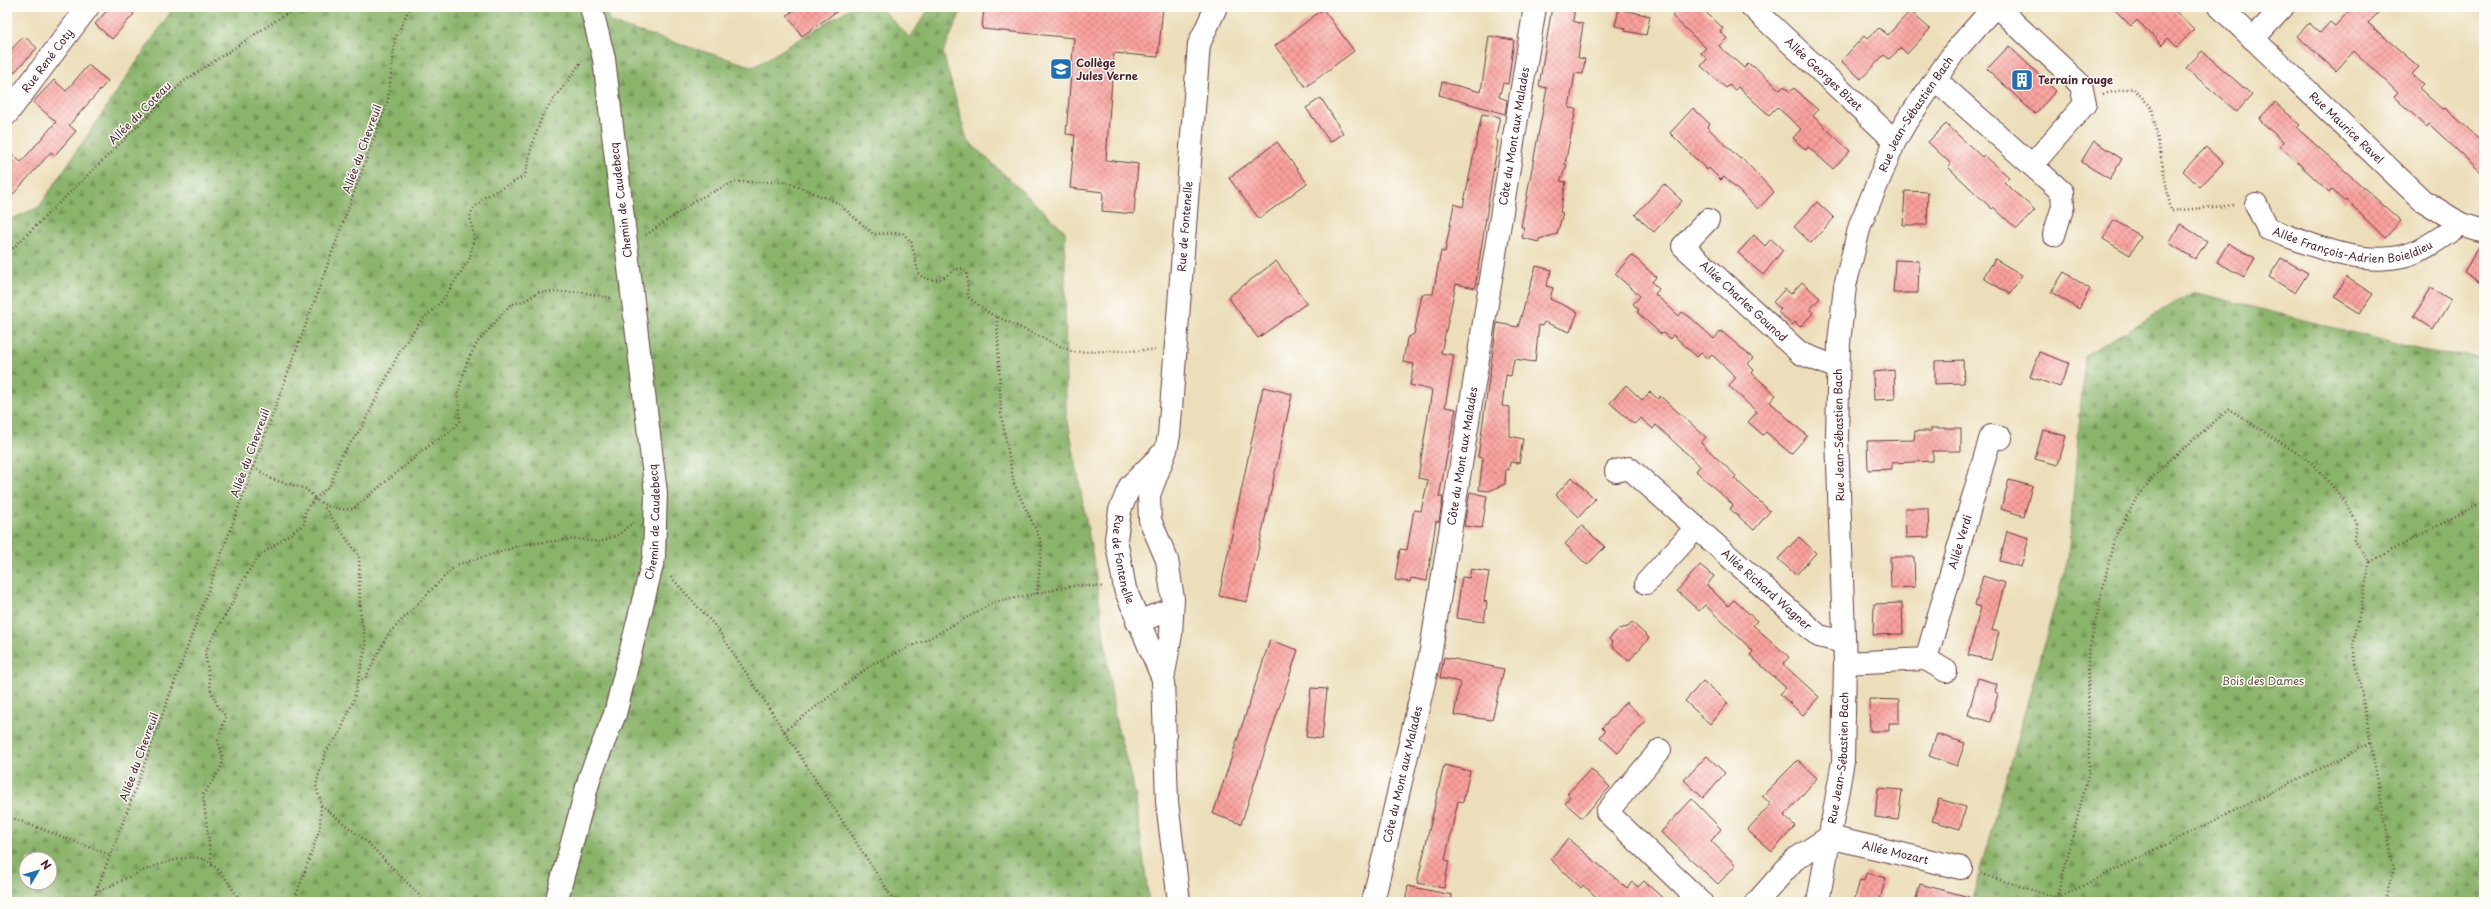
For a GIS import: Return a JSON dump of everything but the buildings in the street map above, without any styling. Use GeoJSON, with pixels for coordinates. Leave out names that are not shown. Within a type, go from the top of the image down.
{"type":"FeatureCollection","features":[{"type":"Feature","properties":{"kind":"street","name":"Rue René Coty"},"geometry":{"type":"LineString","coordinates":[[7,114],[88,7]]}},
{"type":"Feature","properties":{"kind":"street","name":"Chemin de Caudebecq"},"geometry":{"type":"LineString","coordinates":[[556,902],[590,776],[615,714],[654,557],[655,504],[604,59],[592,7]]}},
{"type":"Feature","properties":{"kind":"street","name":"Rue de Fontenelle"},"geometry":{"type":"LineString","coordinates":[[1179,902],[1167,802],[1163,679],[1173,599],[1167,560],[1150,520],[1149,495],[1166,450],[1198,44],[1216,7]]}},
{"type":"Feature","properties":{"kind":"street","name":"Côte du Mont aux Malades"},"geometry":{"type":"LineString","coordinates":[[1373,902],[1430,656],[1535,7]]}},
{"type":"Feature","properties":{"kind":"street","name":"Allée Georges Bizet"},"geometry":{"type":"LineString","coordinates":[[1752,7],[1895,141]]}},
{"type":"Feature","properties":{"kind":"street","name":"Rue Jean-Sébastien Bach"},"geometry":{"type":"LineString","coordinates":[[1818,902],[1843,761],[1844,652],[1837,436],[1838,368],[1845,286],[1860,225],[1895,141],[1906,122],[1955,51],[1994,7]]}},
{"type":"Feature","properties":{"kind":"street"},"geometry":{"type":"LineString","coordinates":[[1997,7],[2081,85],[2084,104],[2032,165]]}},
{"type":"Feature","properties":{"kind":"street","name":"Rue Maurice Ravel"},"geometry":{"type":"LineString","coordinates":[[2220,7],[2422,200],[2461,224],[2484,231]]}},
{"type":"Feature","properties":{"kind":"street"},"geometry":{"type":"LineString","coordinates":[[2253,39],[2283,7]]}},
{"type":"Feature","properties":{"kind":"street"},"geometry":{"type":"LineString","coordinates":[[1936,80],[2062,192],[2063,206],[2054,235]]}},
{"type":"Feature","properties":{"kind":"street","name":"Allée François-Adrien Boieldieu"},"geometry":{"type":"LineString","coordinates":[[2256,204],[2268,229],[2339,254],[2383,259],[2409,254],[2461,224]]}},
{"type":"Feature","properties":{"kind":"street","name":"Allée Charles Gounod"},"geometry":{"type":"LineString","coordinates":[[1708,220],[1683,246],[1800,353],[1838,368]]}},
{"type":"Feature","properties":{"kind":"street","name":"Allée Verdi"},"geometry":{"type":"LineString","coordinates":[[1926,658],[1991,436],[2001,438]]}},
{"type":"Feature","properties":{"kind":"street","name":"Rue de Fontenelle"},"geometry":{"type":"LineString","coordinates":[[1163,679],[1137,622],[1125,589],[1116,539],[1120,510],[1130,486],[1166,450]]}},
{"type":"Feature","properties":{"kind":"street","name":"Allée Richard Wagner"},"geometry":{"type":"LineString","coordinates":[[1616,471],[1629,468],[1819,636],[1844,652]]}},
{"type":"Feature","properties":{"kind":"street"},"geometry":{"type":"LineString","coordinates":[[1646,583],[1696,528]]}},
{"type":"Feature","properties":{"kind":"street"},"geometry":{"type":"LineString","coordinates":[[1137,622],[1172,609]]}},
{"type":"Feature","properties":{"kind":"street"},"geometry":{"type":"LineString","coordinates":[[1844,652],[1926,658],[1946,671]]}},
{"type":"Feature","properties":{"kind":"street"},"geometry":{"type":"LineString","coordinates":[[1660,750],[1607,812],[1701,902]]}},
{"type":"Feature","properties":{"kind":"street"},"geometry":{"type":"LineString","coordinates":[[1757,902],[1794,860],[1829,837]]}},
{"type":"Feature","properties":{"kind":"street","name":"Allée Mozart"},"geometry":{"type":"LineString","coordinates":[[1829,837],[1961,868]]}},
{"type":"Feature","properties":{"kind":"path","name":"Allée du Coteau"},"geometry":{"type":"LineString","coordinates":[[7,254],[184,81],[286,14],[303,7]]}},
{"type":"Feature","properties":{"kind":"path","name":"Allée du Chevreuil"},"geometry":{"type":"LineString","coordinates":[[92,902],[254,467],[388,100],[395,39],[410,7]]}},
{"type":"Feature","properties":{"kind":"path"},"geometry":{"type":"LineString","coordinates":[[212,866],[203,795],[220,770],[223,759],[218,740],[226,716],[219,710],[211,691],[205,652],[236,596],[239,586],[254,564],[261,555],[305,522],[304,515],[307,507],[330,485],[341,456],[362,427],[401,349],[420,322],[442,302],[470,258],[474,236],[470,217],[473,209],[485,197],[525,176],[532,145],[543,114],[583,60],[604,59]]}},
{"type":"Feature","properties":{"kind":"path"},"geometry":{"type":"LineString","coordinates":[[2083,98],[2133,88],[2152,108],[2171,210],[2256,204]]}},
{"type":"Feature","properties":{"kind":"path"},"geometry":{"type":"LineString","coordinates":[[640,240],[698,199],[734,182],[787,182],[838,203],[873,234],[903,233],[911,242],[919,275],[930,281],[943,279],[956,269],[964,269],[967,274],[968,296],[997,316],[1073,352],[1175,349]]}},
{"type":"Feature","properties":{"kind":"path"},"geometry":{"type":"LineString","coordinates":[[315,499],[325,506],[334,509],[353,509],[430,444],[451,431],[460,421],[458,392],[468,360],[477,343],[510,305],[526,300],[539,292],[581,292],[632,300]]}},
{"type":"Feature","properties":{"kind":"path"},"geometry":{"type":"LineString","coordinates":[[997,316],[1001,413],[1014,484],[1042,543],[1037,594]]}},
{"type":"Feature","properties":{"kind":"path"},"geometry":{"type":"LineString","coordinates":[[2056,902],[2090,772],[2088,655],[2114,539],[2135,501],[2160,469],[2229,409],[2311,462],[2345,501],[2356,522],[2354,540],[2370,562],[2353,646],[2394,870],[2384,902]]}},
{"type":"Feature","properties":{"kind":"path"},"geometry":{"type":"LineString","coordinates":[[254,467],[271,479],[306,489],[337,522],[359,556],[360,610],[366,645],[354,699],[339,735],[326,751],[319,774],[316,786],[321,804],[320,828],[294,902]]}},
{"type":"Feature","properties":{"kind":"path"},"geometry":{"type":"LineString","coordinates":[[2370,562],[2484,501]]}},
{"type":"Feature","properties":{"kind":"path"},"geometry":{"type":"LineString","coordinates":[[358,681],[366,677],[388,634],[456,565],[526,544],[575,539],[601,542],[619,534],[655,504]]}},
{"type":"Feature","properties":{"kind":"path"},"geometry":{"type":"LineString","coordinates":[[654,557],[717,628],[895,902]]}},
{"type":"Feature","properties":{"kind":"path"},"geometry":{"type":"LineString","coordinates":[[784,731],[874,663],[928,639],[995,602],[1078,585],[1125,589]]}},
{"type":"Feature","properties":{"kind":"path"},"geometry":{"type":"LineString","coordinates":[[1961,868],[2058,898],[2371,743]]}},
{"type":"Feature","properties":{"kind":"path"},"geometry":{"type":"LineString","coordinates":[[321,804],[368,843],[426,902]]}},
{"type":"Feature","properties":{"kind":"path"},"geometry":{"type":"LineString","coordinates":[[7,816],[110,855]]}},
{"type":"Feature","properties":{"kind":"path"},"geometry":{"type":"LineString","coordinates":[[96,893],[175,860],[200,858],[219,870],[240,902]]}},
{"type":"Feature","properties":{"kind":"green space"},"geometry":{"type":"Polygon","coordinates":[[[174,7],[606,7],[611,23],[754,67],[852,7],[880,7],[910,38],[930,7],[963,7],[943,53],[967,140],[1065,231],[1066,410],[1095,569],[1115,718],[1135,793],[1149,902],[7,902],[7,221],[39,207],[174,7]]]}},
{"type":"Feature","properties":{"kind":"green space","name":"Bois des Dames"},"geometry":{"type":"Polygon","coordinates":[[[2194,292],[2425,351],[2484,358],[2484,902],[1971,902],[2068,558],[2085,355],[2194,292]]]}},
{"type":"Feature","properties":{"kind":"place","name":"Collège Jules Verne"},"geometry":{"type":"Point","coordinates":[1061,69]}},
{"type":"Feature","properties":{"kind":"place","name":"Terrain rouge"},"geometry":{"type":"Point","coordinates":[2022,80]}}]}
